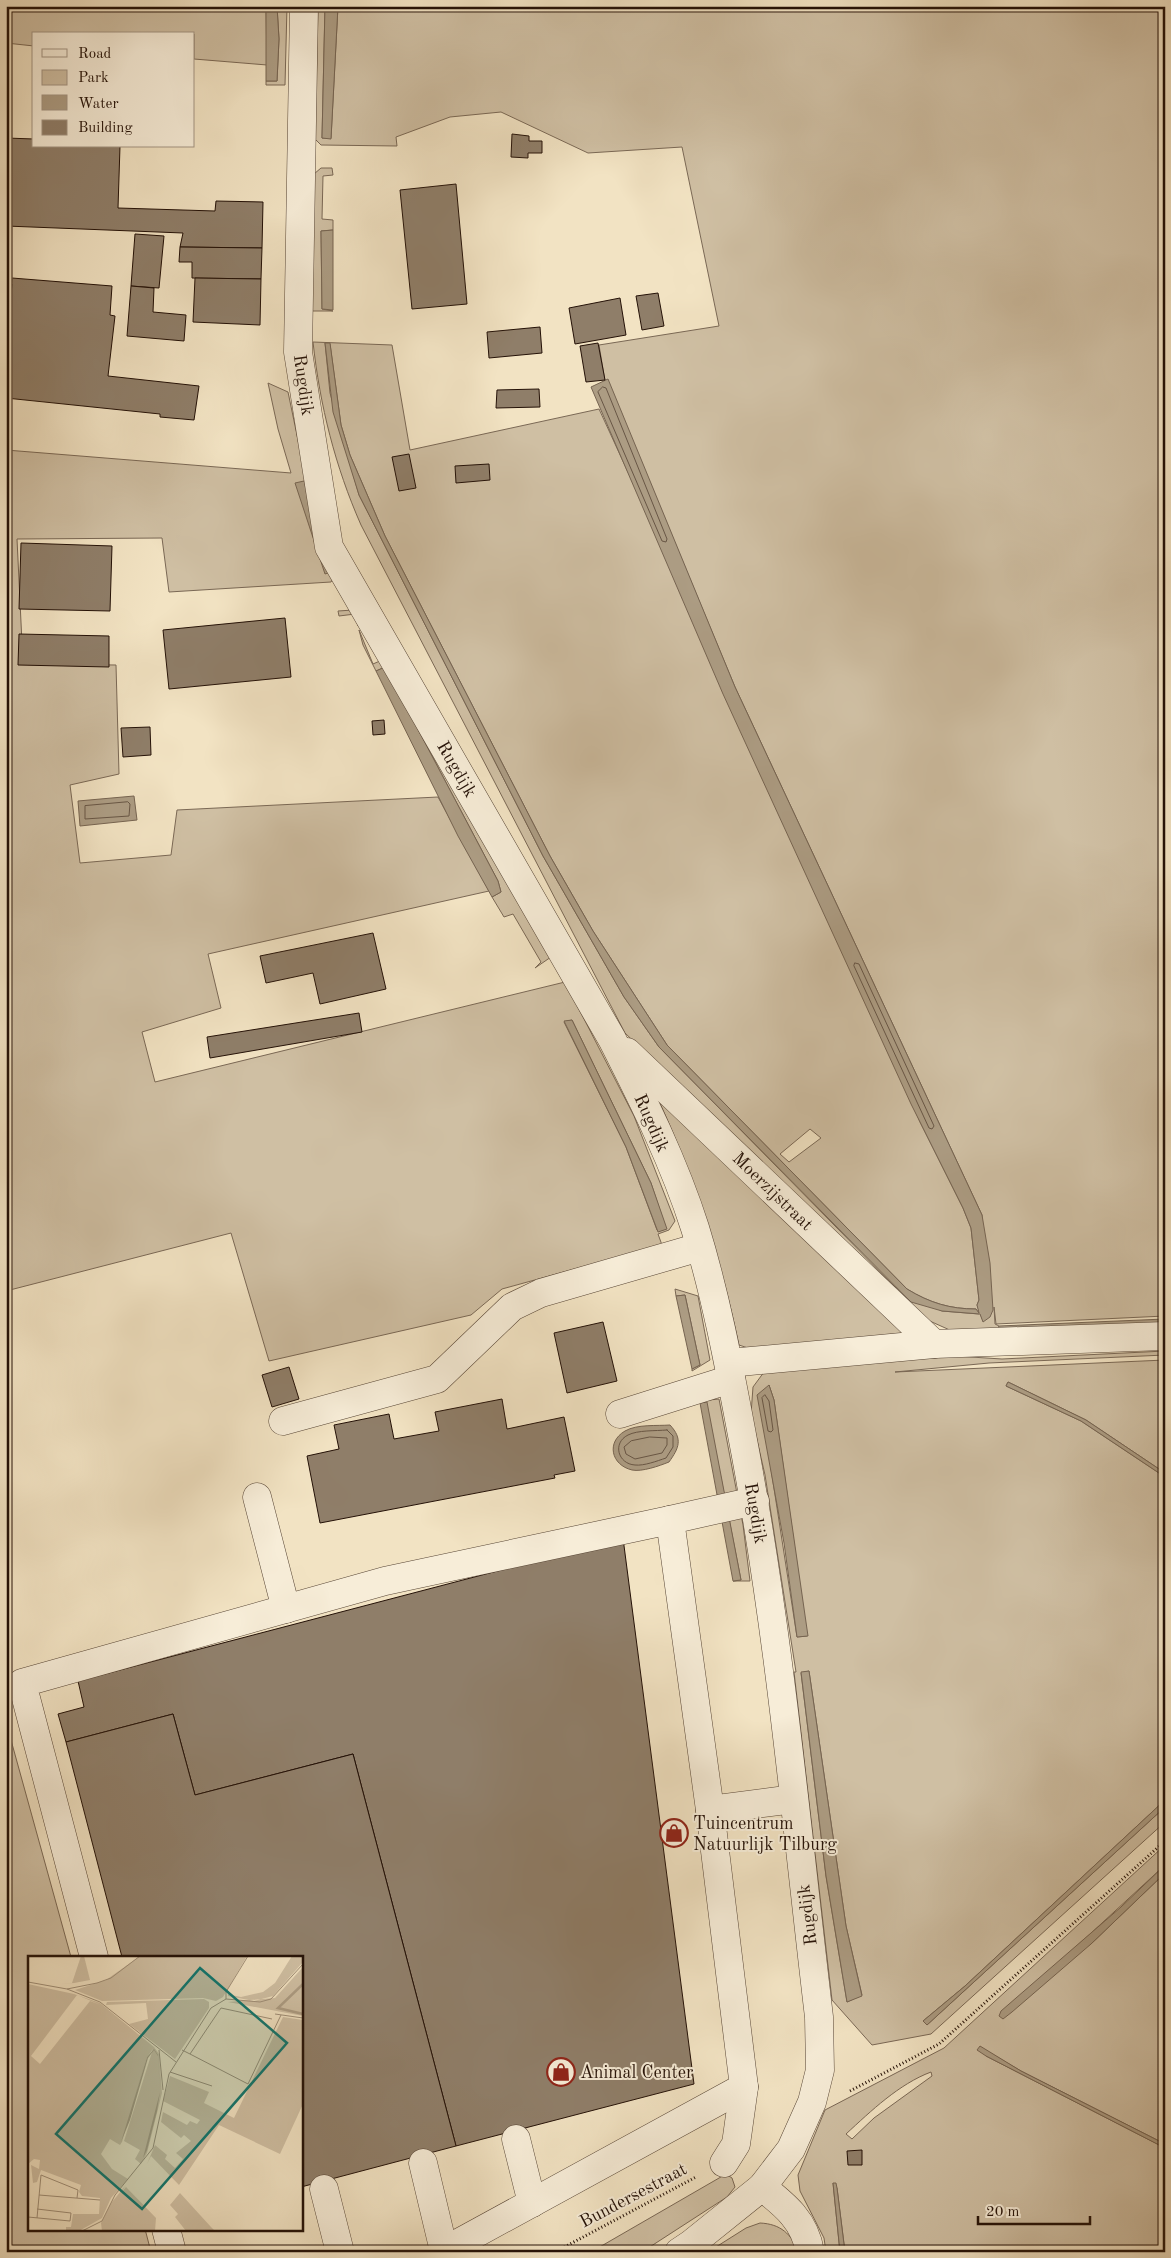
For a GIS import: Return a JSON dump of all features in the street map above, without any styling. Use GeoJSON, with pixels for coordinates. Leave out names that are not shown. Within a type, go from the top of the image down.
{"type":"FeatureCollection","features":[{"type":"Feature","properties":{"kind":"street","name":"Rugdijk"},"geometry":{"type":"LineString","coordinates":[[304,6],[298,352],[329,547],[612,1039],[654,1122],[700,1247],[730,1371],[755,1501],[794,1799],[819,2017],[820,2070],[806,2118],[791,2149],[762,2187],[679,2252]]}},
{"type":"Feature","properties":{"kind":"street","name":"Moerzijstraat"},"geometry":{"type":"LineString","coordinates":[[612,1039],[934,1344]]}},
{"type":"Feature","properties":{"kind":"street"},"geometry":{"type":"LineString","coordinates":[[283,1422],[437,1379],[512,1307],[541,1293],[700,1247]]}},
{"type":"Feature","properties":{"kind":"street"},"geometry":{"type":"LineString","coordinates":[[620,1414],[730,1371],[934,1344],[1165,1336]]}},
{"type":"Feature","properties":{"kind":"street"},"geometry":{"type":"LineString","coordinates":[[257,1497],[286,1609]]}},
{"type":"Feature","properties":{"kind":"street"},"geometry":{"type":"LineString","coordinates":[[94,1956],[22,1683],[385,1582],[755,1501]]}},
{"type":"Feature","properties":{"kind":"street"},"geometry":{"type":"LineString","coordinates":[[670,1520],[710,1810],[744,2087],[736,2144],[724,2163]]}},
{"type":"Feature","properties":{"kind":"street"},"geometry":{"type":"LineString","coordinates":[[710,1810],[794,1799]]}},
{"type":"Feature","properties":{"kind":"street"},"geometry":{"type":"LineString","coordinates":[[423,2163],[443,2251],[744,2087]]}},
{"type":"Feature","properties":{"kind":"street"},"geometry":{"type":"LineString","coordinates":[[516,2139],[532,2203]]}},
{"type":"Feature","properties":{"kind":"street"},"geometry":{"type":"LineString","coordinates":[[762,2187],[790,2209],[808,2239],[810,2252]]}},
{"type":"Feature","properties":{"kind":"street"},"geometry":{"type":"LineString","coordinates":[[324,2189],[340,2252]]}},
{"type":"Feature","properties":{"kind":"street"},"geometry":{"type":"LineString","coordinates":[[166,2230],[172,2252]]}},
{"type":"Feature","properties":{"kind":"path"},"geometry":{"type":"LineString","coordinates":[[806,2118],[882,2073],[939,2044],[1165,1841]]}},
{"type":"Feature","properties":{"kind":"path","name":"Bundersestraat"},"geometry":{"type":"LineString","coordinates":[[555,2252],[724,2163]]}},
{"type":"Feature","properties":{"kind":"green space"},"geometry":{"type":"Polygon","coordinates":[[[6,6],[266,6],[267,65],[195,59],[195,32],[32,32],[32,46],[6,43],[6,6]]]}},
{"type":"Feature","properties":{"kind":"green space"},"geometry":{"type":"Polygon","coordinates":[[[277,6],[287,6],[285,85],[266,85],[266,81],[277,81],[279,39],[277,6]]]}},
{"type":"Feature","properties":{"kind":"green space"},"geometry":{"type":"Polygon","coordinates":[[[318,6],[325,6],[322,138],[331,138],[338,6],[1165,6],[1165,1316],[996,1324],[994,1307],[995,1324],[999,1326],[996,1336],[952,1331],[923,1318],[625,1033],[361,525],[336,458],[324,412],[313,342],[392,345],[410,450],[599,409],[824,899],[920,1122],[963,1208],[971,1228],[979,1300],[977,1305],[983,1321],[982,1215],[735,687],[607,380],[605,381],[599,345],[719,326],[682,147],[588,153],[501,112],[450,117],[396,137],[397,146],[321,145],[315,139],[318,6]],[[325,343],[330,393],[359,495],[543,856],[624,997],[659,1047],[895,1287],[942,1311],[979,1314],[976,1309],[957,1308],[940,1304],[907,1289],[667,1045],[593,931],[550,856],[385,536],[350,455],[341,425],[330,344],[325,343]],[[810,1129],[780,1154],[789,1162],[821,1138],[810,1129]]]}},
{"type":"Feature","properties":{"kind":"green space"},"geometry":{"type":"Polygon","coordinates":[[[321,168],[332,168],[333,175],[323,176],[322,219],[333,220],[333,230],[321,231],[322,309],[333,311],[312,311],[314,174],[321,168]]]}},
{"type":"Feature","properties":{"kind":"green space"},"geometry":{"type":"Polygon","coordinates":[[[268,383],[288,392],[299,445],[345,561],[331,582],[169,592],[162,538],[17,539],[23,664],[116,665],[119,774],[70,785],[80,863],[171,855],[177,810],[438,797],[489,891],[208,954],[221,1008],[142,1032],[155,1082],[565,982],[634,1116],[675,1221],[669,1230],[658,1234],[662,1245],[502,1289],[471,1315],[269,1361],[231,1233],[6,1291],[6,450],[291,473],[278,429],[268,383]],[[572,1020],[564,1022],[626,1147],[659,1231],[666,1229],[651,1183],[572,1020]]]}},
{"type":"Feature","properties":{"kind":"green space"},"geometry":{"type":"Polygon","coordinates":[[[353,610],[375,619],[551,957],[535,968],[541,962],[513,914],[504,917],[492,897],[501,892],[498,881],[385,667],[376,671],[363,645],[359,630],[373,664],[382,660],[367,623],[358,626],[355,614],[339,616],[338,611],[353,610]]]}},
{"type":"Feature","properties":{"kind":"green space"},"geometry":{"type":"Polygon","coordinates":[[[659,1101],[904,1333],[751,1349],[739,1345],[724,1282],[706,1221],[684,1160],[659,1101]]]}},
{"type":"Feature","properties":{"kind":"green space"},"geometry":{"type":"Polygon","coordinates":[[[675,1289],[698,1296],[710,1360],[692,1371],[692,1369],[700,1365],[685,1295],[676,1296],[675,1289]]]}},
{"type":"Feature","properties":{"kind":"green space"},"geometry":{"type":"Polygon","coordinates":[[[1165,1351],[1165,1355],[989,1363],[895,1372],[1165,1360],[1165,1473],[1086,1420],[1008,1382],[1006,1386],[1081,1421],[1165,1477],[1165,1800],[965,1986],[923,2021],[927,2025],[1165,1807],[1165,1822],[931,2034],[872,2045],[832,2000],[794,1672],[796,1672],[765,1475],[751,1414],[753,1387],[764,1372],[955,1356],[1002,1359],[1165,1351]],[[769,1385],[771,1469],[797,1637],[807,1636],[774,1400],[769,1385]],[[809,1671],[801,1673],[826,1876],[847,2002],[862,1995],[846,1926],[809,1671]]]}},
{"type":"Feature","properties":{"kind":"green space"},"geometry":{"type":"Polygon","coordinates":[[[719,1399],[743,1525],[750,1581],[733,1581],[741,1580],[706,1402],[700,1403],[699,1401],[719,1399]]]}},
{"type":"Feature","properties":{"kind":"green space"},"geometry":{"type":"Polygon","coordinates":[[[6,1722],[71,1956],[28,1956],[28,2230],[145,2230],[151,2252],[6,2252],[6,1722]]]}},
{"type":"Feature","properties":{"kind":"green space"},"geometry":{"type":"Polygon","coordinates":[[[1165,1845],[1165,1865],[1064,1958],[1091,1944],[1165,1873],[1165,2144],[1021,2071],[980,2047],[986,2056],[1165,2148],[1165,2252],[845,2252],[837,2188],[833,2183],[840,2252],[826,2252],[824,2238],[800,2191],[798,2175],[825,2110],[944,2048],[1165,1845]],[[931,2072],[919,2077],[897,2091],[875,2107],[846,2134],[852,2139],[874,2118],[932,2076],[931,2072]]]}},
{"type":"Feature","properties":{"kind":"green space"},"geometry":{"type":"Polygon","coordinates":[[[726,2174],[732,2178],[735,2187],[727,2197],[642,2252],[591,2252],[726,2174]]]}},
{"type":"Feature","properties":{"kind":"green space"},"geometry":{"type":"Polygon","coordinates":[[[760,2223],[774,2225],[784,2231],[789,2235],[799,2252],[767,2249],[754,2252],[708,2252],[746,2228],[760,2223]]]}},
{"type":"Feature","properties":{"kind":"water"},"geometry":{"type":"Polygon","coordinates":[[[266,6],[277,6],[279,39],[277,81],[266,81],[266,6]]]}},
{"type":"Feature","properties":{"kind":"water"},"geometry":{"type":"Polygon","coordinates":[[[325,6],[338,6],[331,139],[322,138],[325,6]]]}},
{"type":"Feature","properties":{"kind":"water"},"geometry":{"type":"Polygon","coordinates":[[[333,230],[333,310],[322,309],[321,231],[333,230]]]}},
{"type":"Feature","properties":{"kind":"water"},"geometry":{"type":"Polygon","coordinates":[[[325,343],[330,343],[341,425],[350,455],[385,536],[550,856],[593,931],[667,1045],[907,1289],[940,1304],[957,1308],[976,1309],[979,1313],[971,1228],[963,1208],[911,1104],[723,694],[591,387],[608,379],[735,687],[982,1215],[990,1263],[993,1310],[990,1317],[983,1322],[980,1314],[942,1311],[911,1302],[659,1047],[624,997],[543,856],[359,495],[333,412],[325,343]]]}},
{"type":"Feature","properties":{"kind":"water"},"geometry":{"type":"Polygon","coordinates":[[[304,481],[333,571],[325,574],[295,483],[304,481]]]}},
{"type":"Feature","properties":{"kind":"water"},"geometry":{"type":"Polygon","coordinates":[[[385,667],[498,881],[501,892],[492,897],[458,836],[376,671],[385,667]]]}},
{"type":"Feature","properties":{"kind":"water"},"geometry":{"type":"Polygon","coordinates":[[[134,796],[137,820],[80,826],[78,801],[134,796]]]}},
{"type":"Feature","properties":{"kind":"water"},"geometry":{"type":"Polygon","coordinates":[[[572,1020],[651,1183],[667,1229],[658,1232],[626,1147],[564,1021],[572,1020]]]}},
{"type":"Feature","properties":{"kind":"water"},"geometry":{"type":"Polygon","coordinates":[[[685,1295],[700,1365],[692,1369],[676,1296],[685,1295]]]}},
{"type":"Feature","properties":{"kind":"water"},"geometry":{"type":"Polygon","coordinates":[[[1165,1319],[1165,1329],[996,1336],[999,1326],[1165,1319]]]}},
{"type":"Feature","properties":{"kind":"water"},"geometry":{"type":"Polygon","coordinates":[[[1008,1382],[1086,1420],[1165,1473],[1165,1477],[1081,1421],[1006,1386],[1008,1382]]]}},
{"type":"Feature","properties":{"kind":"water"},"geometry":{"type":"Polygon","coordinates":[[[769,1385],[774,1400],[808,1636],[797,1637],[784,1543],[757,1395],[769,1385]]]}},
{"type":"Feature","properties":{"kind":"water"},"geometry":{"type":"Polygon","coordinates":[[[707,1402],[741,1580],[733,1581],[700,1403],[707,1402]]]}},
{"type":"Feature","properties":{"kind":"water"},"geometry":{"type":"Polygon","coordinates":[[[670,1425],[677,1435],[678,1444],[669,1462],[641,1470],[632,1470],[619,1463],[613,1447],[615,1441],[625,1431],[641,1426],[670,1425]]]}},
{"type":"Feature","properties":{"kind":"water"},"geometry":{"type":"Polygon","coordinates":[[[809,1671],[846,1926],[862,1996],[847,2002],[826,1876],[801,1672],[809,1671]]]}},
{"type":"Feature","properties":{"kind":"water"},"geometry":{"type":"Polygon","coordinates":[[[1165,1800],[1165,1807],[927,2025],[923,2021],[965,1986],[1165,1800]]]}},
{"type":"Feature","properties":{"kind":"water"},"geometry":{"type":"Polygon","coordinates":[[[1165,1865],[1165,1873],[1091,1944],[1012,2012],[1003,2019],[999,2016],[1001,2011],[1121,1907],[1165,1865]]]}},
{"type":"Feature","properties":{"kind":"water"},"geometry":{"type":"Polygon","coordinates":[[[980,2046],[1021,2071],[1165,2144],[1165,2148],[986,2056],[977,2050],[980,2046]]]}},
{"type":"Feature","properties":{"kind":"water"},"geometry":{"type":"Polygon","coordinates":[[[833,2183],[836,2183],[837,2188],[845,2252],[840,2252],[833,2183]]]}},
{"type":"Feature","properties":{"kind":"building"},"geometry":{"type":"Polygon","coordinates":[[[512,134],[529,136],[529,141],[542,141],[542,153],[528,153],[528,158],[511,157],[512,134]]]}},
{"type":"Feature","properties":{"kind":"building"},"geometry":{"type":"Polygon","coordinates":[[[6,138],[32,139],[32,148],[120,148],[118,208],[215,211],[216,201],[263,202],[262,248],[180,247],[183,233],[6,226],[6,138]]]}},
{"type":"Feature","properties":{"kind":"building"},"geometry":{"type":"Polygon","coordinates":[[[456,184],[467,304],[412,309],[400,190],[456,184]]]}},
{"type":"Feature","properties":{"kind":"building"},"geometry":{"type":"Polygon","coordinates":[[[135,234],[164,236],[159,288],[131,286],[135,234]]]}},
{"type":"Feature","properties":{"kind":"building"},"geometry":{"type":"Polygon","coordinates":[[[180,247],[262,248],[261,279],[192,278],[192,262],[179,262],[180,247]]]}},
{"type":"Feature","properties":{"kind":"building"},"geometry":{"type":"Polygon","coordinates":[[[12,278],[112,286],[110,315],[115,316],[108,376],[199,386],[194,420],[160,417],[160,414],[6,398],[6,303],[10,304],[12,278]]]}},
{"type":"Feature","properties":{"kind":"building"},"geometry":{"type":"Polygon","coordinates":[[[195,278],[261,279],[260,325],[193,322],[195,278]]]}},
{"type":"Feature","properties":{"kind":"building"},"geometry":{"type":"Polygon","coordinates":[[[6,283],[12,284],[10,304],[6,303],[6,283]]]}},
{"type":"Feature","properties":{"kind":"building"},"geometry":{"type":"Polygon","coordinates":[[[131,286],[154,288],[153,312],[186,315],[184,341],[127,336],[131,286]]]}},
{"type":"Feature","properties":{"kind":"building"},"geometry":{"type":"Polygon","coordinates":[[[658,293],[664,326],[642,330],[636,296],[658,293]]]}},
{"type":"Feature","properties":{"kind":"building"},"geometry":{"type":"Polygon","coordinates":[[[620,298],[626,335],[575,344],[569,308],[620,298]]]}},
{"type":"Feature","properties":{"kind":"building"},"geometry":{"type":"Polygon","coordinates":[[[540,327],[542,353],[489,358],[487,332],[540,327]]]}},
{"type":"Feature","properties":{"kind":"building"},"geometry":{"type":"Polygon","coordinates":[[[598,343],[605,380],[586,382],[580,346],[598,343]]]}},
{"type":"Feature","properties":{"kind":"building"},"geometry":{"type":"Polygon","coordinates":[[[539,389],[540,407],[496,408],[497,390],[539,389]]]}},
{"type":"Feature","properties":{"kind":"building"},"geometry":{"type":"Polygon","coordinates":[[[409,454],[416,488],[399,491],[392,457],[409,454]]]}},
{"type":"Feature","properties":{"kind":"building"},"geometry":{"type":"Polygon","coordinates":[[[489,464],[490,480],[456,483],[455,466],[489,464]]]}},
{"type":"Feature","properties":{"kind":"building"},"geometry":{"type":"Polygon","coordinates":[[[21,543],[112,546],[110,611],[19,609],[21,543]]]}},
{"type":"Feature","properties":{"kind":"building"},"geometry":{"type":"Polygon","coordinates":[[[285,618],[291,677],[169,689],[163,630],[285,618]]]}},
{"type":"Feature","properties":{"kind":"building"},"geometry":{"type":"Polygon","coordinates":[[[19,634],[109,636],[109,667],[18,665],[19,634]]]}},
{"type":"Feature","properties":{"kind":"building"},"geometry":{"type":"Polygon","coordinates":[[[384,720],[385,734],[373,735],[372,721],[384,720]]]}},
{"type":"Feature","properties":{"kind":"building"},"geometry":{"type":"Polygon","coordinates":[[[150,727],[151,755],[123,757],[121,728],[150,727]]]}},
{"type":"Feature","properties":{"kind":"building"},"geometry":{"type":"Polygon","coordinates":[[[373,933],[386,989],[320,1004],[313,973],[266,983],[260,956],[373,933]]]}},
{"type":"Feature","properties":{"kind":"building"},"geometry":{"type":"Polygon","coordinates":[[[359,1013],[362,1032],[210,1058],[207,1037],[359,1013]]]}},
{"type":"Feature","properties":{"kind":"building"},"geometry":{"type":"Polygon","coordinates":[[[603,1322],[617,1381],[567,1393],[554,1333],[603,1322]]]}},
{"type":"Feature","properties":{"kind":"building"},"geometry":{"type":"Polygon","coordinates":[[[289,1367],[299,1399],[272,1407],[262,1375],[289,1367]]]}},
{"type":"Feature","properties":{"kind":"building"},"geometry":{"type":"Polygon","coordinates":[[[502,1399],[507,1429],[564,1417],[575,1471],[554,1475],[555,1478],[320,1523],[307,1456],[339,1449],[334,1425],[389,1414],[394,1439],[439,1431],[435,1412],[502,1399]]]}},
{"type":"Feature","properties":{"kind":"building"},"geometry":{"type":"Polygon","coordinates":[[[623,1538],[694,2084],[456,2146],[353,1754],[195,1795],[173,1714],[66,1742],[58,1714],[84,1707],[78,1681],[623,1538]]]}},
{"type":"Feature","properties":{"kind":"building"},"geometry":{"type":"Polygon","coordinates":[[[173,1714],[195,1795],[353,1754],[456,2146],[302,2187],[302,1956],[122,1956],[66,1742],[173,1714]]]}},
{"type":"Feature","properties":{"kind":"building"},"geometry":{"type":"Polygon","coordinates":[[[862,2150],[862,2165],[848,2165],[847,2151],[862,2150]]]}},
{"type":"Feature","properties":{"kind":"place","name":"Tuincentrum Natuurlijk Tilburg"},"geometry":{"type":"Point","coordinates":[674,1833]}},
{"type":"Feature","properties":{"kind":"place","name":"Animal Center"},"geometry":{"type":"Point","coordinates":[561,2072]}}]}
